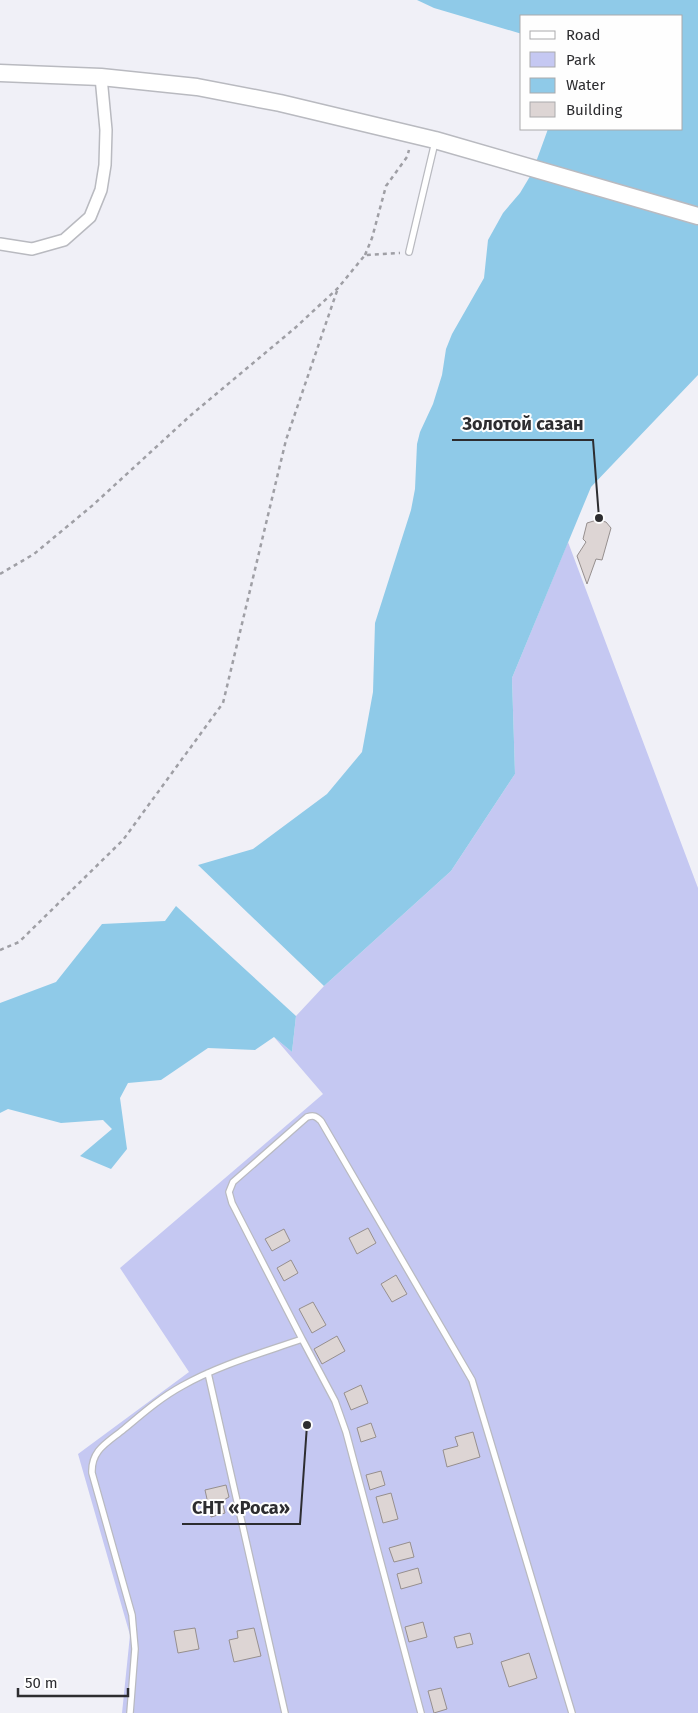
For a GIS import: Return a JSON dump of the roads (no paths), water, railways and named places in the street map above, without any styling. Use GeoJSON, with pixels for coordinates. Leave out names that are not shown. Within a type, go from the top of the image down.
{"type":"FeatureCollection","features":[{"type":"Feature","properties":{"kind":"main road"},"geometry":{"type":"LineString","coordinates":[[0,73],[101,77],[198,88],[271,101],[435,140],[698,216]]}},
{"type":"Feature","properties":{"kind":"street"},"geometry":{"type":"LineString","coordinates":[[0,244],[32,248],[64,240],[90,217],[102,190],[105,165],[106,130],[101,77]]}},
{"type":"Feature","properties":{"kind":"lane"},"geometry":{"type":"LineString","coordinates":[[410,252],[435,140]]}},
{"type":"Feature","properties":{"kind":"lane"},"geometry":{"type":"LineString","coordinates":[[422,1713],[346,1432],[334,1401],[232,1203],[229,1192],[233,1182],[306,1117],[311,1115],[316,1116],[321,1121],[472,1380],[572,1713]]}},
{"type":"Feature","properties":{"kind":"lane"},"geometry":{"type":"LineString","coordinates":[[130,1713],[135,1649],[132,1615],[92,1473],[92,1464],[97,1451],[158,1401],[181,1386],[208,1373],[302,1339]]}},
{"type":"Feature","properties":{"kind":"lane"},"geometry":{"type":"LineString","coordinates":[[208,1373],[285,1713]]}},
{"type":"Feature","properties":{"kind":"water"},"geometry":{"type":"Polygon","coordinates":[[[417,0],[698,0],[698,375],[591,487],[512,678],[515,774],[451,871],[324,986],[198,865],[253,849],[327,794],[362,752],[373,692],[375,623],[411,510],[415,489],[417,444],[420,432],[433,404],[442,375],[446,349],[452,334],[484,278],[488,240],[503,213],[520,193],[532,173],[548,130],[683,130],[683,15],[520,15],[520,33],[434,8],[417,0]]]}},
{"type":"Feature","properties":{"kind":"water"},"geometry":{"type":"Polygon","coordinates":[[[176,906],[296,1016],[292,1052],[274,1037],[255,1050],[208,1048],[161,1080],[128,1083],[120,1098],[127,1149],[111,1169],[80,1156],[112,1129],[103,1120],[61,1123],[8,1109],[0,1113],[0,1003],[56,982],[102,924],[165,921],[176,906]]]}},
{"type":"Feature","properties":{"kind":"place","name":"Золотой сазан"},"geometry":{"type":"Point","coordinates":[599,518]}},
{"type":"Feature","properties":{"kind":"place","name":"СНТ «Роса»"},"geometry":{"type":"Point","coordinates":[307,1425]}}]}
